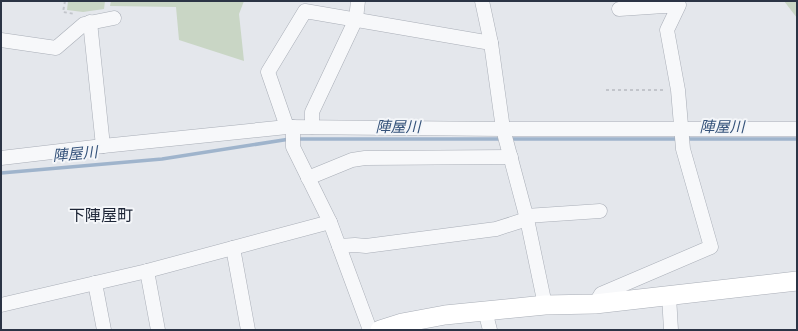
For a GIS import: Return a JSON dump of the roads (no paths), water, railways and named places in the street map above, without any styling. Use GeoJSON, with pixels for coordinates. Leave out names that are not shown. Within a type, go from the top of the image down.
{"type":"FeatureCollection","features":[{"type":"Feature","properties":{"kind":"street"},"geometry":{"type":"LineString","coordinates":[[312,127],[312,112],[356,19],[358,1]]}},
{"type":"Feature","properties":{"kind":"street"},"geometry":{"type":"LineString","coordinates":[[482,1],[506,142],[527,218],[545,305]]}},
{"type":"Feature","properties":{"kind":"street"},"geometry":{"type":"LineString","coordinates":[[619,9],[680,3]]}},
{"type":"Feature","properties":{"kind":"street"},"geometry":{"type":"LineString","coordinates":[[595,304],[601,294],[711,247],[683,149],[678,90],[667,30],[680,3]]}},
{"type":"Feature","properties":{"kind":"street"},"geometry":{"type":"LineString","coordinates":[[370,330],[330,222],[293,147],[292,132],[268,72],[305,11],[490,43]]}},
{"type":"Feature","properties":{"kind":"street"},"geometry":{"type":"LineString","coordinates":[[1,40],[56,48],[84,24],[114,18]]}},
{"type":"Feature","properties":{"kind":"street"},"geometry":{"type":"LineString","coordinates":[[90,22],[104,146]]}},
{"type":"Feature","properties":{"kind":"street"},"geometry":{"type":"LineString","coordinates":[[1,158],[104,146],[292,132],[312,127],[506,142]]}},
{"type":"Feature","properties":{"kind":"street"},"geometry":{"type":"LineString","coordinates":[[308,178],[352,160],[506,142],[683,136],[797,129]]}},
{"type":"Feature","properties":{"kind":"street"},"geometry":{"type":"LineString","coordinates":[[339,246],[355,244],[366,246],[490,230],[527,218],[600,211]]}},
{"type":"Feature","properties":{"kind":"street"},"geometry":{"type":"LineString","coordinates":[[1,305],[147,271],[330,222]]}},
{"type":"Feature","properties":{"kind":"street"},"geometry":{"type":"LineString","coordinates":[[233,248],[248,330]]}},
{"type":"Feature","properties":{"kind":"street"},"geometry":{"type":"LineString","coordinates":[[147,271],[158,330]]}},
{"type":"Feature","properties":{"kind":"street"},"geometry":{"type":"LineString","coordinates":[[380,330],[402,323],[445,315],[545,305],[595,304],[797,281]]}},
{"type":"Feature","properties":{"kind":"street"},"geometry":{"type":"LineString","coordinates":[[95,283],[104,330]]}},
{"type":"Feature","properties":{"kind":"street"},"geometry":{"type":"LineString","coordinates":[[669,296],[671,330]]}},
{"type":"Feature","properties":{"kind":"street"},"geometry":{"type":"LineString","coordinates":[[485,311],[490,330]]}},
{"type":"Feature","properties":{"kind":"waterway","name":"陣屋川"},"geometry":{"type":"LineString","coordinates":[[1,173],[162,159],[290,139]]}},
{"type":"Feature","properties":{"kind":"waterway","name":"陣屋川"},"geometry":{"type":"LineString","coordinates":[[296,139],[502,139]]}},
{"type":"Feature","properties":{"kind":"waterway","name":"陣屋川"},"geometry":{"type":"LineString","coordinates":[[508,139],[680,139]]}},
{"type":"Feature","properties":{"kind":"waterway","name":"陣屋川"},"geometry":{"type":"LineString","coordinates":[[686,139],[797,139]]}},
{"type":"Feature","properties":{"kind":"district","name":"下陣屋町"},"geometry":{"type":"Point","coordinates":[101,215]}}]}
